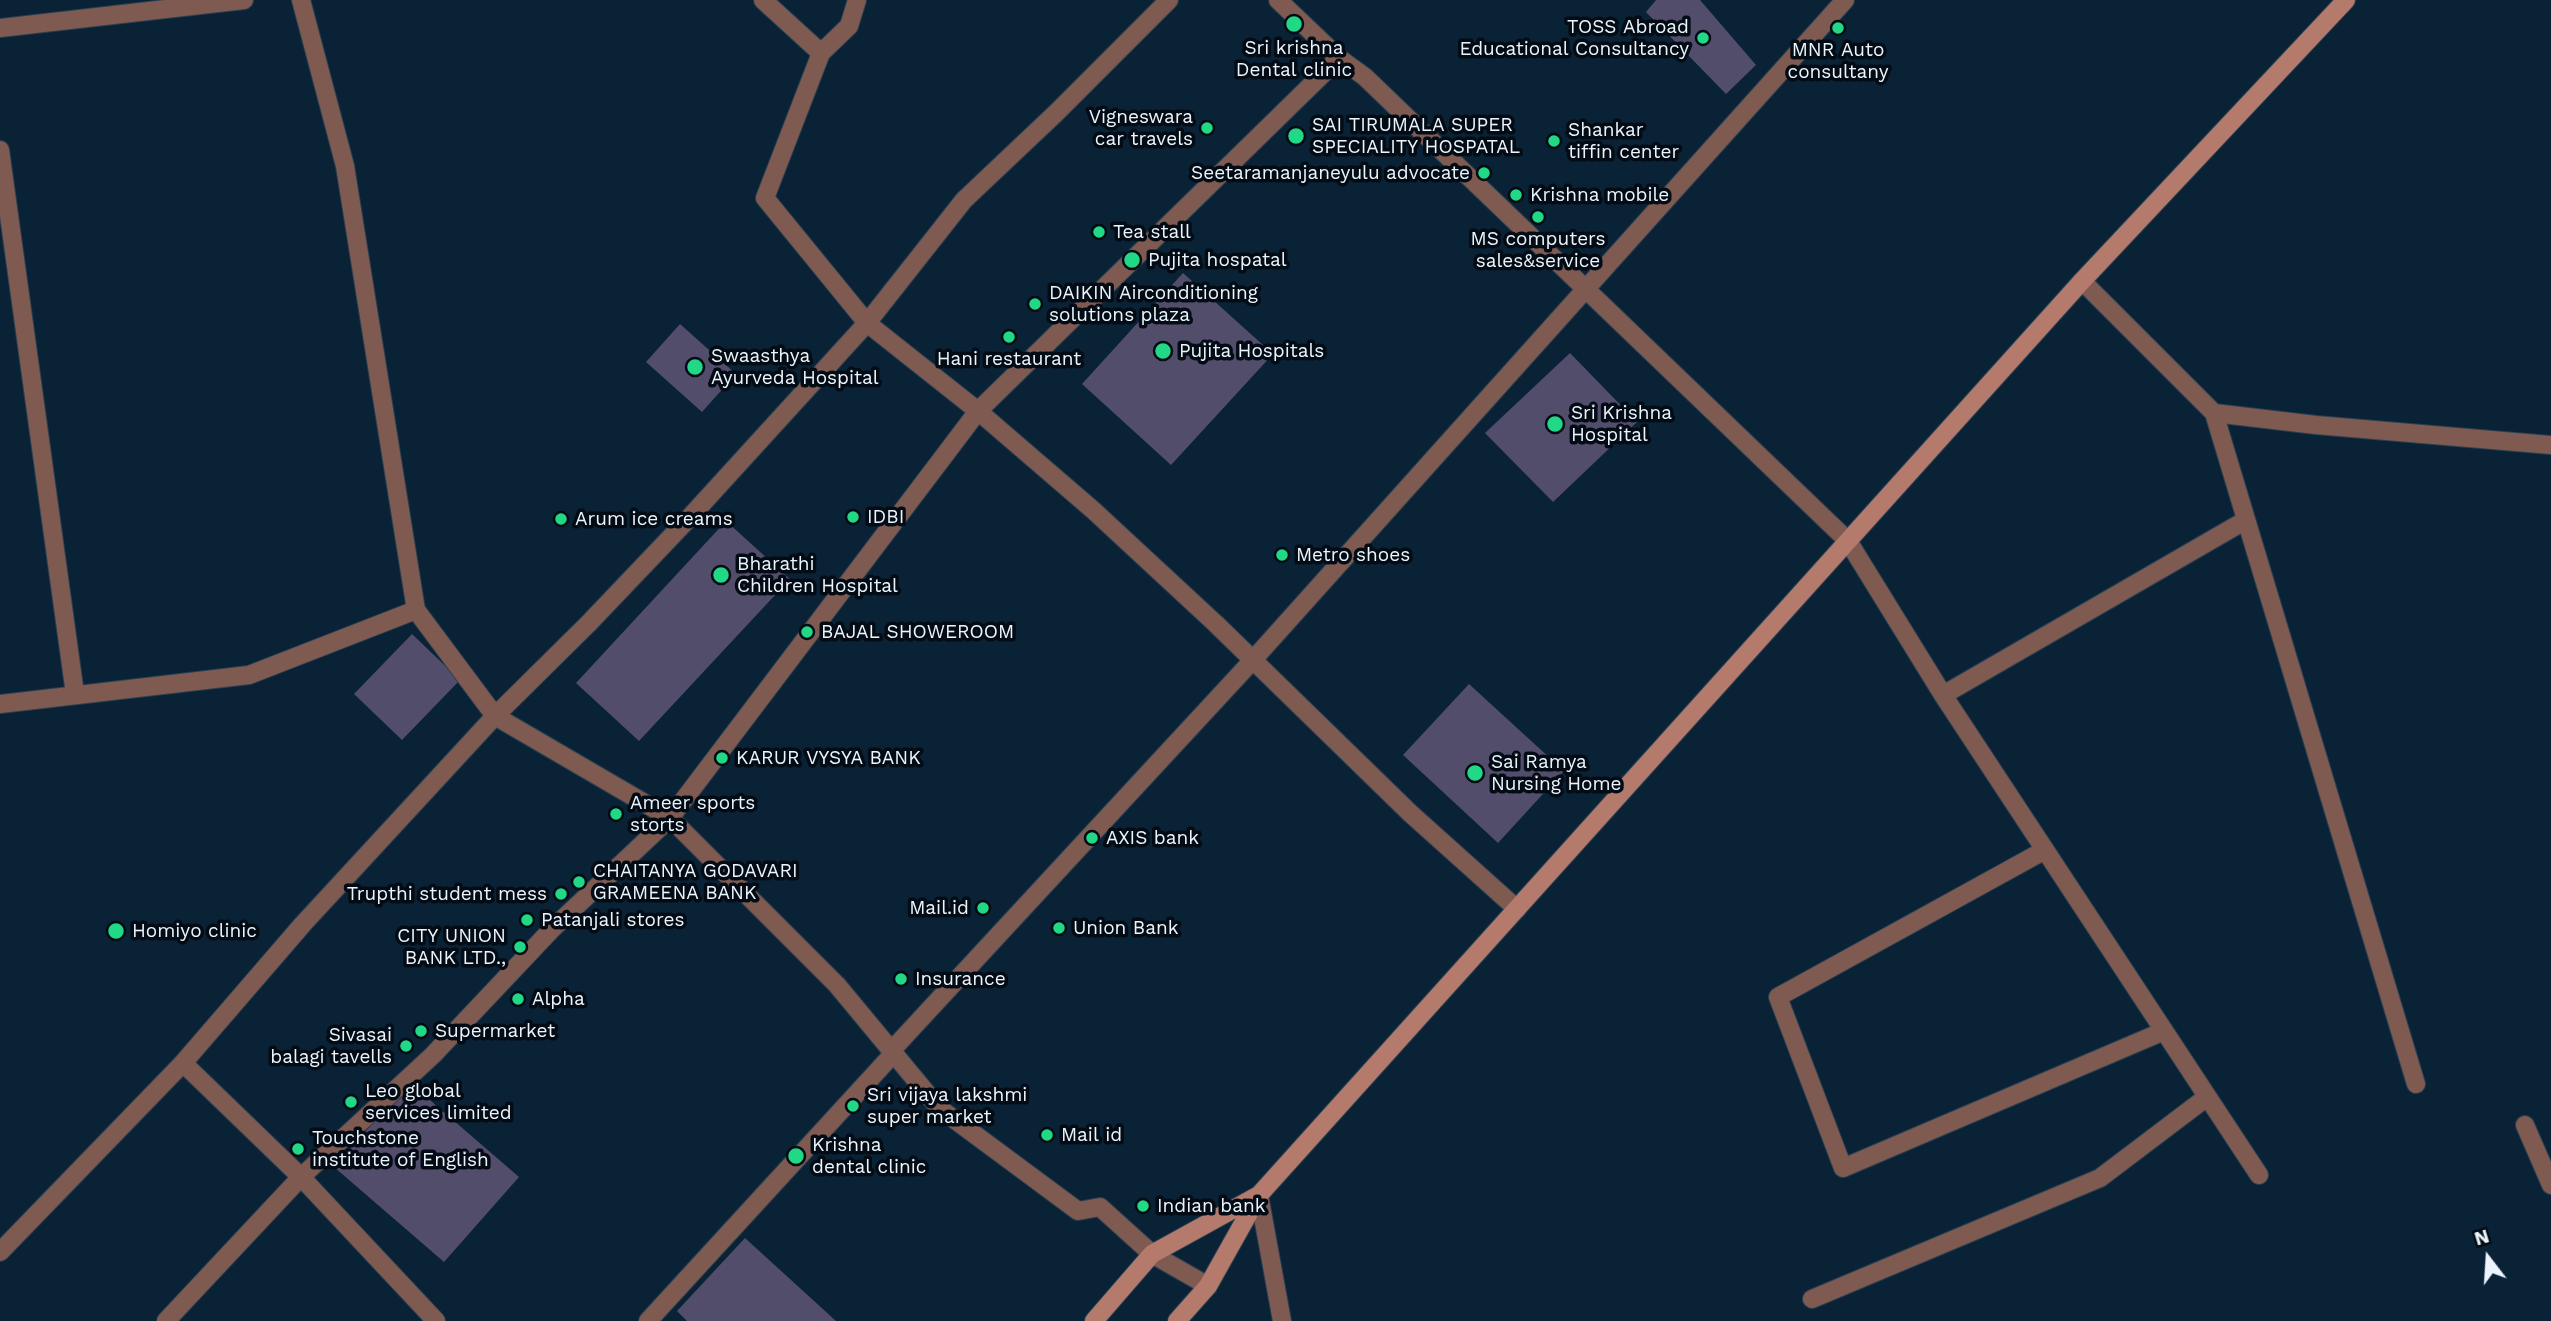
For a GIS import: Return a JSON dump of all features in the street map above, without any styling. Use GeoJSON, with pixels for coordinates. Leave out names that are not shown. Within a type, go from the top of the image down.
{"type":"FeatureCollection","features":[{"type":"Feature","properties":{"kind":"main road"},"geometry":{"type":"LineString","coordinates":[[1177,1321],[1208,1286],[1259,1195],[2082,281],[2346,0]]}},
{"type":"Feature","properties":{"kind":"main road"},"geometry":{"type":"LineString","coordinates":[[1094,1321],[1152,1254],[1259,1195]]}},
{"type":"Feature","properties":{"kind":"street"},"geometry":{"type":"LineString","coordinates":[[0,28],[244,0]]}},
{"type":"Feature","properties":{"kind":"street"},"geometry":{"type":"LineString","coordinates":[[301,0],[345,166],[416,610],[495,716],[670,818],[837,985],[939,1108],[1078,1211],[1100,1207],[1152,1254],[1208,1286]]}},
{"type":"Feature","properties":{"kind":"street"},"geometry":{"type":"LineString","coordinates":[[763,0],[821,53]]}},
{"type":"Feature","properties":{"kind":"street"},"geometry":{"type":"LineString","coordinates":[[857,0],[849,26],[821,53],[765,198],[867,323],[978,411],[1102,518],[1216,624],[1410,813],[1517,909]]}},
{"type":"Feature","properties":{"kind":"street"},"geometry":{"type":"LineString","coordinates":[[2,1245],[183,1063],[303,924],[495,716],[681,527],[867,323],[964,200],[1169,0]]}},
{"type":"Feature","properties":{"kind":"street"},"geometry":{"type":"LineString","coordinates":[[1279,0],[1339,58],[1365,77],[1848,541],[1943,695],[2259,1175]]}},
{"type":"Feature","properties":{"kind":"street"},"geometry":{"type":"LineString","coordinates":[[648,1321],[893,1054],[891,1051],[1252,662],[1845,0]]}},
{"type":"Feature","properties":{"kind":"street"},"geometry":{"type":"LineString","coordinates":[[166,1321],[301,1177],[433,1055],[552,929],[670,818],[978,411],[1339,58]]}},
{"type":"Feature","properties":{"kind":"street"},"geometry":{"type":"LineString","coordinates":[[0,150],[75,694]]}},
{"type":"Feature","properties":{"kind":"street"},"geometry":{"type":"LineString","coordinates":[[2082,281],[2214,413],[2416,1084]]}},
{"type":"Feature","properties":{"kind":"street"},"geometry":{"type":"LineString","coordinates":[[2214,413],[2316,425],[2551,445]]}},
{"type":"Feature","properties":{"kind":"street"},"geometry":{"type":"LineString","coordinates":[[1943,695],[2246,520]]}},
{"type":"Feature","properties":{"kind":"street"},"geometry":{"type":"LineString","coordinates":[[0,704],[249,675],[416,610]]}},
{"type":"Feature","properties":{"kind":"street"},"geometry":{"type":"LineString","coordinates":[[2045,850],[1779,997],[1843,1168],[2164,1031]]}},
{"type":"Feature","properties":{"kind":"street"},"geometry":{"type":"LineString","coordinates":[[183,1063],[301,1177],[436,1321]]}},
{"type":"Feature","properties":{"kind":"street"},"geometry":{"type":"LineString","coordinates":[[1812,1299],[2099,1178],[2207,1097]]}},
{"type":"Feature","properties":{"kind":"street"},"geometry":{"type":"LineString","coordinates":[[2525,1125],[2551,1185]]}},
{"type":"Feature","properties":{"kind":"street"},"geometry":{"type":"LineString","coordinates":[[1259,1195],[1282,1321]]}},
{"type":"Feature","properties":{"kind":"building","name":"TOSS Abroad Educational Consultancy"},"geometry":{"type":"Polygon","coordinates":[[[1656,0],[1700,0],[1756,65],[1726,94],[1646,12],[1656,0]]]}},
{"type":"Feature","properties":{"kind":"building"},"geometry":{"type":"Polygon","coordinates":[[[1183,273],[1273,354],[1171,465],[1082,384],[1183,273]]]}},
{"type":"Feature","properties":{"kind":"building"},"geometry":{"type":"Polygon","coordinates":[[[680,324],[736,374],[702,412],[646,362],[680,324]]]}},
{"type":"Feature","properties":{"kind":"building"},"geometry":{"type":"Polygon","coordinates":[[[1570,353],[1637,422],[1553,502],[1485,433],[1570,353]]]}},
{"type":"Feature","properties":{"kind":"building"},"geometry":{"type":"Polygon","coordinates":[[[726,521],[790,579],[639,741],[576,683],[726,521]]]}},
{"type":"Feature","properties":{"kind":"building"},"geometry":{"type":"Polygon","coordinates":[[[412,634],[460,680],[402,740],[354,694],[412,634]]]}},
{"type":"Feature","properties":{"kind":"building"},"geometry":{"type":"Polygon","coordinates":[[[1469,684],[1564,771],[1498,843],[1403,755],[1469,684]]]}},
{"type":"Feature","properties":{"kind":"building"},"geometry":{"type":"Polygon","coordinates":[[[409,1082],[519,1177],[444,1262],[334,1167],[409,1082]]]}},
{"type":"Feature","properties":{"kind":"building"},"geometry":{"type":"Polygon","coordinates":[[[745,1238],[836,1321],[687,1321],[677,1311],[745,1238]]]}},
{"type":"Feature","properties":{"kind":"place","name":"Sri krishna Dental clinic"},"geometry":{"type":"Point","coordinates":[1294,24]}},
{"type":"Feature","properties":{"kind":"place","name":"MNR Auto consultany"},"geometry":{"type":"Point","coordinates":[1838,28]}},
{"type":"Feature","properties":{"kind":"place","name":"TOSS Abroad Educational Consultancy"},"geometry":{"type":"Point","coordinates":[1703,38]}},
{"type":"Feature","properties":{"kind":"place","name":"Vigneswara car travels"},"geometry":{"type":"Point","coordinates":[1207,128]}},
{"type":"Feature","properties":{"kind":"place","name":"SAI TIRUMALA SUPER SPECIALITY HOSPATAL"},"geometry":{"type":"Point","coordinates":[1296,136]}},
{"type":"Feature","properties":{"kind":"place","name":"Shankar tiffin center"},"geometry":{"type":"Point","coordinates":[1554,141]}},
{"type":"Feature","properties":{"kind":"place","name":"Seetaramanjaneyulu advocate"},"geometry":{"type":"Point","coordinates":[1484,173]}},
{"type":"Feature","properties":{"kind":"place","name":"Krishna mobile"},"geometry":{"type":"Point","coordinates":[1516,195]}},
{"type":"Feature","properties":{"kind":"place","name":"MS computers sales&service"},"geometry":{"type":"Point","coordinates":[1538,217]}},
{"type":"Feature","properties":{"kind":"place","name":"Tea stall"},"geometry":{"type":"Point","coordinates":[1099,232]}},
{"type":"Feature","properties":{"kind":"place","name":"Pujita hospatal"},"geometry":{"type":"Point","coordinates":[1132,260]}},
{"type":"Feature","properties":{"kind":"place","name":"DAIKIN Airconditioning solutions plaza"},"geometry":{"type":"Point","coordinates":[1035,304]}},
{"type":"Feature","properties":{"kind":"place","name":"Hani restaurant"},"geometry":{"type":"Point","coordinates":[1009,337]}},
{"type":"Feature","properties":{"kind":"place","name":"Pujita Hospitals"},"geometry":{"type":"Point","coordinates":[1163,351]}},
{"type":"Feature","properties":{"kind":"place","name":"Swaasthya Ayurveda Hospital"},"geometry":{"type":"Point","coordinates":[695,367]}},
{"type":"Feature","properties":{"kind":"place","name":"Sri Krishna Hospital"},"geometry":{"type":"Point","coordinates":[1555,424]}},
{"type":"Feature","properties":{"kind":"place","name":"IDBI"},"geometry":{"type":"Point","coordinates":[853,517]}},
{"type":"Feature","properties":{"kind":"place","name":"Arum ice creams"},"geometry":{"type":"Point","coordinates":[561,519]}},
{"type":"Feature","properties":{"kind":"place","name":"Metro shoes"},"geometry":{"type":"Point","coordinates":[1282,555]}},
{"type":"Feature","properties":{"kind":"place","name":"Bharathi Children Hospital"},"geometry":{"type":"Point","coordinates":[721,575]}},
{"type":"Feature","properties":{"kind":"place","name":"BAJAL SHOWEROOM"},"geometry":{"type":"Point","coordinates":[807,632]}},
{"type":"Feature","properties":{"kind":"place","name":"KARUR VYSYA BANK"},"geometry":{"type":"Point","coordinates":[722,758]}},
{"type":"Feature","properties":{"kind":"place","name":"Sai Ramya Nursing Home"},"geometry":{"type":"Point","coordinates":[1475,773]}},
{"type":"Feature","properties":{"kind":"place","name":"Ameer sports storts"},"geometry":{"type":"Point","coordinates":[616,814]}},
{"type":"Feature","properties":{"kind":"place","name":"AXIS bank"},"geometry":{"type":"Point","coordinates":[1092,838]}},
{"type":"Feature","properties":{"kind":"place","name":"CHAITANYA GODAVARI GRAMEENA BANK"},"geometry":{"type":"Point","coordinates":[579,882]}},
{"type":"Feature","properties":{"kind":"place","name":"Trupthi student mess"},"geometry":{"type":"Point","coordinates":[561,894]}},
{"type":"Feature","properties":{"kind":"place","name":"Mail.id"},"geometry":{"type":"Point","coordinates":[983,908]}},
{"type":"Feature","properties":{"kind":"place","name":"Patanjali stores"},"geometry":{"type":"Point","coordinates":[527,920]}},
{"type":"Feature","properties":{"kind":"place","name":"Union Bank"},"geometry":{"type":"Point","coordinates":[1059,928]}},
{"type":"Feature","properties":{"kind":"place","name":"Homiyo clinic"},"geometry":{"type":"Point","coordinates":[116,931]}},
{"type":"Feature","properties":{"kind":"place","name":"CITY UNION BANK LTD.,"},"geometry":{"type":"Point","coordinates":[520,947]}},
{"type":"Feature","properties":{"kind":"place","name":"Insurance"},"geometry":{"type":"Point","coordinates":[901,979]}},
{"type":"Feature","properties":{"kind":"place","name":"Alpha"},"geometry":{"type":"Point","coordinates":[518,999]}},
{"type":"Feature","properties":{"kind":"place","name":"Supermarket"},"geometry":{"type":"Point","coordinates":[421,1031]}},
{"type":"Feature","properties":{"kind":"place","name":"Sivasai balagi tavells"},"geometry":{"type":"Point","coordinates":[406,1046]}},
{"type":"Feature","properties":{"kind":"place","name":"Leo global services limited"},"geometry":{"type":"Point","coordinates":[351,1102]}},
{"type":"Feature","properties":{"kind":"place","name":"Sri vijaya lakshmi super market"},"geometry":{"type":"Point","coordinates":[853,1106]}},
{"type":"Feature","properties":{"kind":"place","name":"Mail id"},"geometry":{"type":"Point","coordinates":[1047,1135]}},
{"type":"Feature","properties":{"kind":"place","name":"Touchstone institute of English"},"geometry":{"type":"Point","coordinates":[298,1149]}},
{"type":"Feature","properties":{"kind":"place","name":"Krishna dental clinic"},"geometry":{"type":"Point","coordinates":[796,1156]}},
{"type":"Feature","properties":{"kind":"place","name":"Indian bank"},"geometry":{"type":"Point","coordinates":[1143,1206]}}]}
